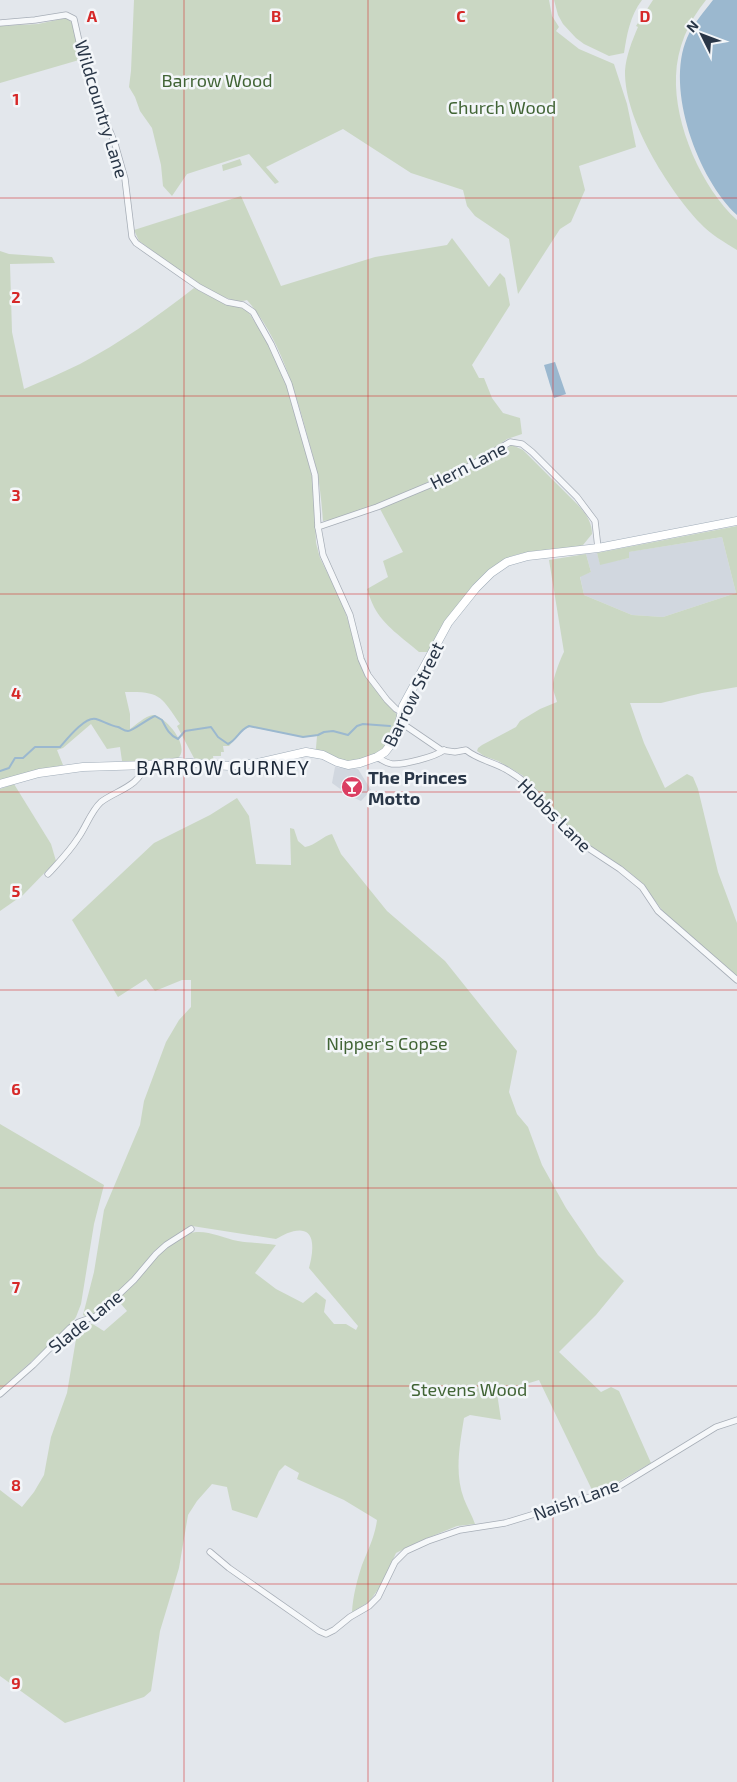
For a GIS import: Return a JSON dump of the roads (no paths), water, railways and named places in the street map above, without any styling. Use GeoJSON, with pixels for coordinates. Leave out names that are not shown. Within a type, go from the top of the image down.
{"type":"FeatureCollection","features":[{"type":"Feature","properties":{"kind":"main road","name":"Barrow Street"},"geometry":{"type":"LineString","coordinates":[[0,784],[83,766],[144,765],[178,762],[229,766],[258,763],[306,752],[323,755],[348,765],[377,758],[389,748],[396,736],[403,706],[442,633],[467,598],[491,574],[507,562],[514,559],[598,548],[737,521]]}},
{"type":"Feature","properties":{"kind":"street","name":"Wildcountry Lane"},"geometry":{"type":"LineString","coordinates":[[0,23],[66,15],[74,19],[91,84],[115,144],[125,179],[132,237],[136,242],[199,287],[228,302],[243,305],[253,312],[271,344],[289,384],[315,475],[318,527],[323,555],[350,615],[361,659],[368,675],[387,700],[396,710],[401,712]]}},
{"type":"Feature","properties":{"kind":"street","name":"Hern Lane"},"geometry":{"type":"LineString","coordinates":[[318,527],[377,507],[456,474],[510,442],[522,444],[532,452],[577,497],[595,521],[598,548]]}},
{"type":"Feature","properties":{"kind":"street","name":"Hobbs Lane"},"geometry":{"type":"LineString","coordinates":[[400,722],[444,750],[455,752],[466,750],[472,755],[507,769],[519,777],[576,840],[642,887],[658,911],[737,980]]}},
{"type":"Feature","properties":{"kind":"street"},"geometry":{"type":"LineString","coordinates":[[377,758],[394,764],[433,756],[444,750]]}},
{"type":"Feature","properties":{"kind":"street"},"geometry":{"type":"LineString","coordinates":[[48,874],[73,846],[97,807],[103,801],[134,782],[141,774],[144,765]]}},
{"type":"Feature","properties":{"kind":"street","name":"Slade Lane"},"geometry":{"type":"LineString","coordinates":[[0,1394],[33,1365],[70,1328],[79,1322],[96,1316],[134,1280],[166,1245],[191,1229]]}},
{"type":"Feature","properties":{"kind":"street","name":"Naish Lane"},"geometry":{"type":"LineString","coordinates":[[210,1552],[229,1568],[326,1634],[369,1606],[378,1597],[400,1556],[428,1541],[460,1530],[505,1523],[613,1490],[716,1427],[737,1420]]}},
{"type":"Feature","properties":{"kind":"water"},"geometry":{"type":"Polygon","coordinates":[[[713,0],[737,0],[737,215],[723,199],[698,157],[683,107],[680,82],[681,59],[689,33],[713,0]]]}},
{"type":"Feature","properties":{"kind":"water"},"geometry":{"type":"Polygon","coordinates":[[[555,362],[566,394],[554,398],[544,365],[555,362]]]}},
{"type":"Feature","properties":{"kind":"waterway"},"geometry":{"type":"LineString","coordinates":[[0,771],[9,768],[15,758],[23,758],[35,747],[60,747],[76,729],[92,719],[128,731],[155,716],[162,720],[170,733],[178,739],[185,731],[211,727],[218,737],[228,744],[249,726],[303,737],[333,731],[348,735],[357,726],[363,724],[390,726]]}},
{"type":"Feature","properties":{"kind":"place","name":"The Princes Motto"},"geometry":{"type":"Point","coordinates":[352,787]}},
{"type":"Feature","properties":{"kind":"district","name":"BARROW GURNEY"},"geometry":{"type":"Point","coordinates":[223,767]}},
{"type":"Feature","properties":{"kind":"park label","name":"Barrow Wood"},"geometry":{"type":"Point","coordinates":[217,80]}},
{"type":"Feature","properties":{"kind":"park label","name":"Church Wood"},"geometry":{"type":"Point","coordinates":[502,107]}},
{"type":"Feature","properties":{"kind":"park label","name":"Nipper's Copse"},"geometry":{"type":"Point","coordinates":[387,1043]}},
{"type":"Feature","properties":{"kind":"park label","name":"Stevens Wood"},"geometry":{"type":"Point","coordinates":[469,1389]}}]}
